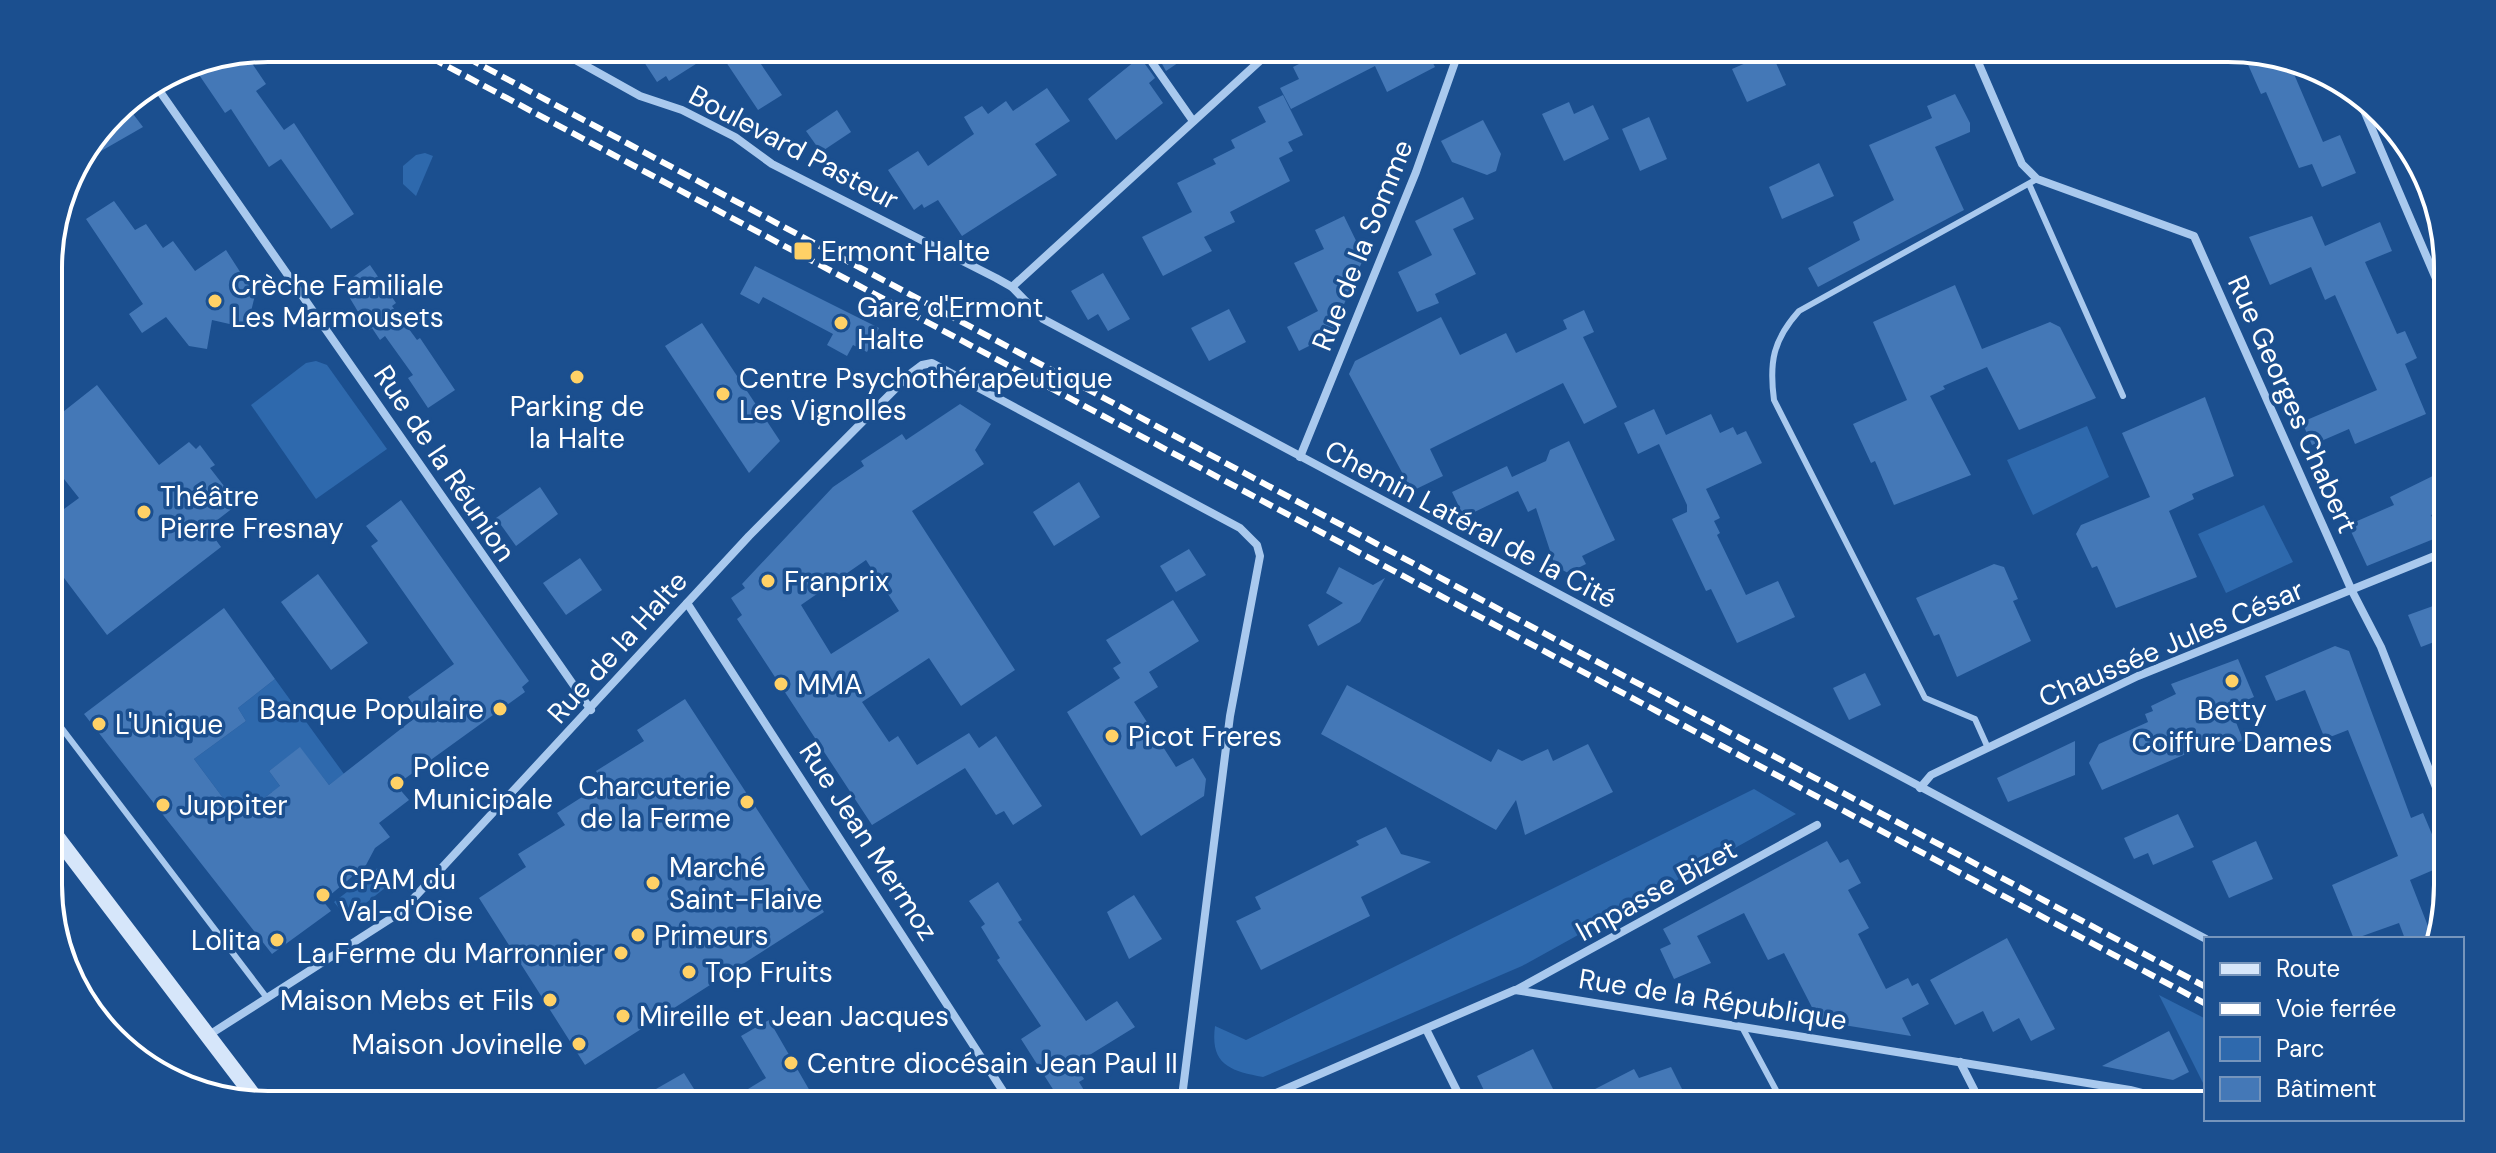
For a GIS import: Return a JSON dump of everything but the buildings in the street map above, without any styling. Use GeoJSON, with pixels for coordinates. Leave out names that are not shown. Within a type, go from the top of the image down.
{"type":"FeatureCollection","features":[{"type":"Feature","properties":{"kind":"main road"},"geometry":{"type":"LineString","coordinates":[[62,844],[249,1090]]}},
{"type":"Feature","properties":{"kind":"street","name":"Boulevard Pasteur"},"geometry":{"type":"LineString","coordinates":[[579,62],[640,96],[709,123],[772,164],[1012,287]]}},
{"type":"Feature","properties":{"kind":"street"},"geometry":{"type":"LineString","coordinates":[[1152,62],[1193,121]]}},
{"type":"Feature","properties":{"kind":"street"},"geometry":{"type":"LineString","coordinates":[[1012,287],[1258,62]]}},
{"type":"Feature","properties":{"kind":"street","name":"Rue de la Somme"},"geometry":{"type":"LineString","coordinates":[[1300,457],[1416,172],[1455,62]]}},
{"type":"Feature","properties":{"kind":"street"},"geometry":{"type":"LineString","coordinates":[[1978,62],[2022,164],[2033,182]]}},
{"type":"Feature","properties":{"kind":"street","name":"Rue de la Réunion"},"geometry":{"type":"LineString","coordinates":[[161,93],[591,710]]}},
{"type":"Feature","properties":{"kind":"street"},"geometry":{"type":"LineString","coordinates":[[2366,116],[2434,274]]}},
{"type":"Feature","properties":{"kind":"street","name":"Rue Georges Chabert"},"geometry":{"type":"LineString","coordinates":[[2033,182],[2194,236],[2352,591],[2381,647],[2434,782]]}},
{"type":"Feature","properties":{"kind":"street","name":"Chemin Latéral de la Cité"},"geometry":{"type":"LineString","coordinates":[[1012,287],[1043,319],[2204,938]]}},
{"type":"Feature","properties":{"kind":"street","name":"Rue de la Halte"},"geometry":{"type":"LineString","coordinates":[[209,1035],[401,912],[687,603],[872,411],[922,365],[932,363],[1240,528],[1257,545],[1260,556],[1230,716],[1184,1091]]}},
{"type":"Feature","properties":{"kind":"street","name":"Chaussée Jules César"},"geometry":{"type":"LineString","coordinates":[[1920,788],[1931,775],[2138,676],[2434,556]]}},
{"type":"Feature","properties":{"kind":"street","name":"Rue Jean Mermoz"},"geometry":{"type":"LineString","coordinates":[[687,603],[1003,1091]]}},
{"type":"Feature","properties":{"kind":"street","name":"Impasse Bizet"},"geometry":{"type":"LineString","coordinates":[[1515,990],[1817,825]]}},
{"type":"Feature","properties":{"kind":"street"},"geometry":{"type":"LineString","coordinates":[[1282,1091],[1427,1031],[1515,990]]}},
{"type":"Feature","properties":{"kind":"street","name":"Rue de la République"},"geometry":{"type":"LineString","coordinates":[[1515,990],[2134,1091]]}},
{"type":"Feature","properties":{"kind":"street"},"geometry":{"type":"LineString","coordinates":[[1427,1031],[1457,1091]]}},
{"type":"Feature","properties":{"kind":"street"},"geometry":{"type":"LineString","coordinates":[[1960,1062],[1975,1091]]}},
{"type":"Feature","properties":{"kind":"lane"},"geometry":{"type":"LineString","coordinates":[[1988,748],[1975,719],[1925,698],[1774,400],[1772,350],[1783,328],[1799,311],[2033,182],[2123,396]]}},
{"type":"Feature","properties":{"kind":"lane"},"geometry":{"type":"LineString","coordinates":[[62,729],[267,998]]}},
{"type":"Feature","properties":{"kind":"lane"},"geometry":{"type":"LineString","coordinates":[[1741,1025],[1776,1091]]}},
{"type":"Feature","properties":{"kind":"green space"},"geometry":{"type":"Polygon","coordinates":[[[425,153],[433,156],[416,196],[403,184],[403,166],[416,155],[425,153]]]}},
{"type":"Feature","properties":{"kind":"green space"},"geometry":{"type":"Polygon","coordinates":[[[316,361],[327,365],[387,449],[316,499],[251,405],[306,363],[316,361]]]}},
{"type":"Feature","properties":{"kind":"green space"},"geometry":{"type":"Polygon","coordinates":[[[2087,426],[2109,477],[2033,515],[2007,460],[2087,426]]]}},
{"type":"Feature","properties":{"kind":"green space"},"geometry":{"type":"Polygon","coordinates":[[[2264,505],[2293,562],[2226,593],[2198,534],[2264,505]]]}},
{"type":"Feature","properties":{"kind":"green space"},"geometry":{"type":"Polygon","coordinates":[[[275,679],[344,774],[329,785],[300,748],[269,771],[288,797],[272,792],[238,818],[194,759],[246,721],[238,708],[275,679]]]}},
{"type":"Feature","properties":{"kind":"green space"},"geometry":{"type":"Polygon","coordinates":[[[1754,789],[1796,814],[1522,966],[1263,1077],[1240,1072],[1224,1064],[1219,1057],[1214,1039],[1215,1026],[1246,1040],[1754,789]]]}},
{"type":"Feature","properties":{"kind":"green space"},"geometry":{"type":"Polygon","coordinates":[[[378,868],[390,884],[347,918],[334,902],[356,885],[353,881],[378,868]]]}},
{"type":"Feature","properties":{"kind":"green space"},"geometry":{"type":"Polygon","coordinates":[[[88,985],[125,1033],[105,1010],[88,985]]]}},
{"type":"Feature","properties":{"kind":"green space"},"geometry":{"type":"Polygon","coordinates":[[[2159,995],[2204,1018],[2204,1085],[2159,995]]]}},
{"type":"Feature","properties":{"kind":"railway"},"geometry":{"type":"LineString","coordinates":[[439,62],[2204,1003]]}},
{"type":"Feature","properties":{"kind":"railway"},"geometry":{"type":"LineString","coordinates":[[475,62],[2204,986]]}},
{"type":"Feature","properties":{"kind":"place","name":"Ermont Halte"},"geometry":{"type":"Point","coordinates":[803,251]}},
{"type":"Feature","properties":{"kind":"place","name":"Crèche Familiale Les Marmousets"},"geometry":{"type":"Point","coordinates":[215,301]}},
{"type":"Feature","properties":{"kind":"place","name":"Gare d'Ermont Halte"},"geometry":{"type":"Point","coordinates":[841,323]}},
{"type":"Feature","properties":{"kind":"place","name":"Parking de la Halte"},"geometry":{"type":"Point","coordinates":[577,377]}},
{"type":"Feature","properties":{"kind":"place","name":"Centre Psychothérapeutique Les Vignolles"},"geometry":{"type":"Point","coordinates":[723,394]}},
{"type":"Feature","properties":{"kind":"place","name":"Théâtre Pierre Fresnay"},"geometry":{"type":"Point","coordinates":[144,512]}},
{"type":"Feature","properties":{"kind":"place","name":"Franprix"},"geometry":{"type":"Point","coordinates":[768,581]}},
{"type":"Feature","properties":{"kind":"place","name":"Betty Coiffure Dames"},"geometry":{"type":"Point","coordinates":[2232,681]}},
{"type":"Feature","properties":{"kind":"place","name":"MMA"},"geometry":{"type":"Point","coordinates":[781,684]}},
{"type":"Feature","properties":{"kind":"place","name":"Banque Populaire"},"geometry":{"type":"Point","coordinates":[500,709]}},
{"type":"Feature","properties":{"kind":"place","name":"L'Unique"},"geometry":{"type":"Point","coordinates":[99,724]}},
{"type":"Feature","properties":{"kind":"place","name":"Picot Freres"},"geometry":{"type":"Point","coordinates":[1112,736]}},
{"type":"Feature","properties":{"kind":"place","name":"Police Municipale"},"geometry":{"type":"Point","coordinates":[397,783]}},
{"type":"Feature","properties":{"kind":"place","name":"Charcuterie de la Ferme"},"geometry":{"type":"Point","coordinates":[747,802]}},
{"type":"Feature","properties":{"kind":"place","name":"Juppiter"},"geometry":{"type":"Point","coordinates":[163,805]}},
{"type":"Feature","properties":{"kind":"place","name":"Marché Saint-Flaive"},"geometry":{"type":"Point","coordinates":[653,883]}},
{"type":"Feature","properties":{"kind":"place","name":"CPAM du Val-d'Oise"},"geometry":{"type":"Point","coordinates":[323,895]}},
{"type":"Feature","properties":{"kind":"place","name":"Primeurs"},"geometry":{"type":"Point","coordinates":[638,935]}},
{"type":"Feature","properties":{"kind":"place","name":"Lolita"},"geometry":{"type":"Point","coordinates":[277,940]}},
{"type":"Feature","properties":{"kind":"place","name":"La Ferme du Marronnier"},"geometry":{"type":"Point","coordinates":[621,953]}},
{"type":"Feature","properties":{"kind":"place","name":"Top Fruits"},"geometry":{"type":"Point","coordinates":[689,972]}},
{"type":"Feature","properties":{"kind":"place","name":"Maison Mebs et Fils"},"geometry":{"type":"Point","coordinates":[550,1000]}},
{"type":"Feature","properties":{"kind":"place","name":"Mireille et Jean Jacques"},"geometry":{"type":"Point","coordinates":[623,1016]}},
{"type":"Feature","properties":{"kind":"place","name":"Maison Jovinelle"},"geometry":{"type":"Point","coordinates":[579,1044]}},
{"type":"Feature","properties":{"kind":"place","name":"Centre diocésain Jean Paul II"},"geometry":{"type":"Point","coordinates":[791,1063]}}]}
